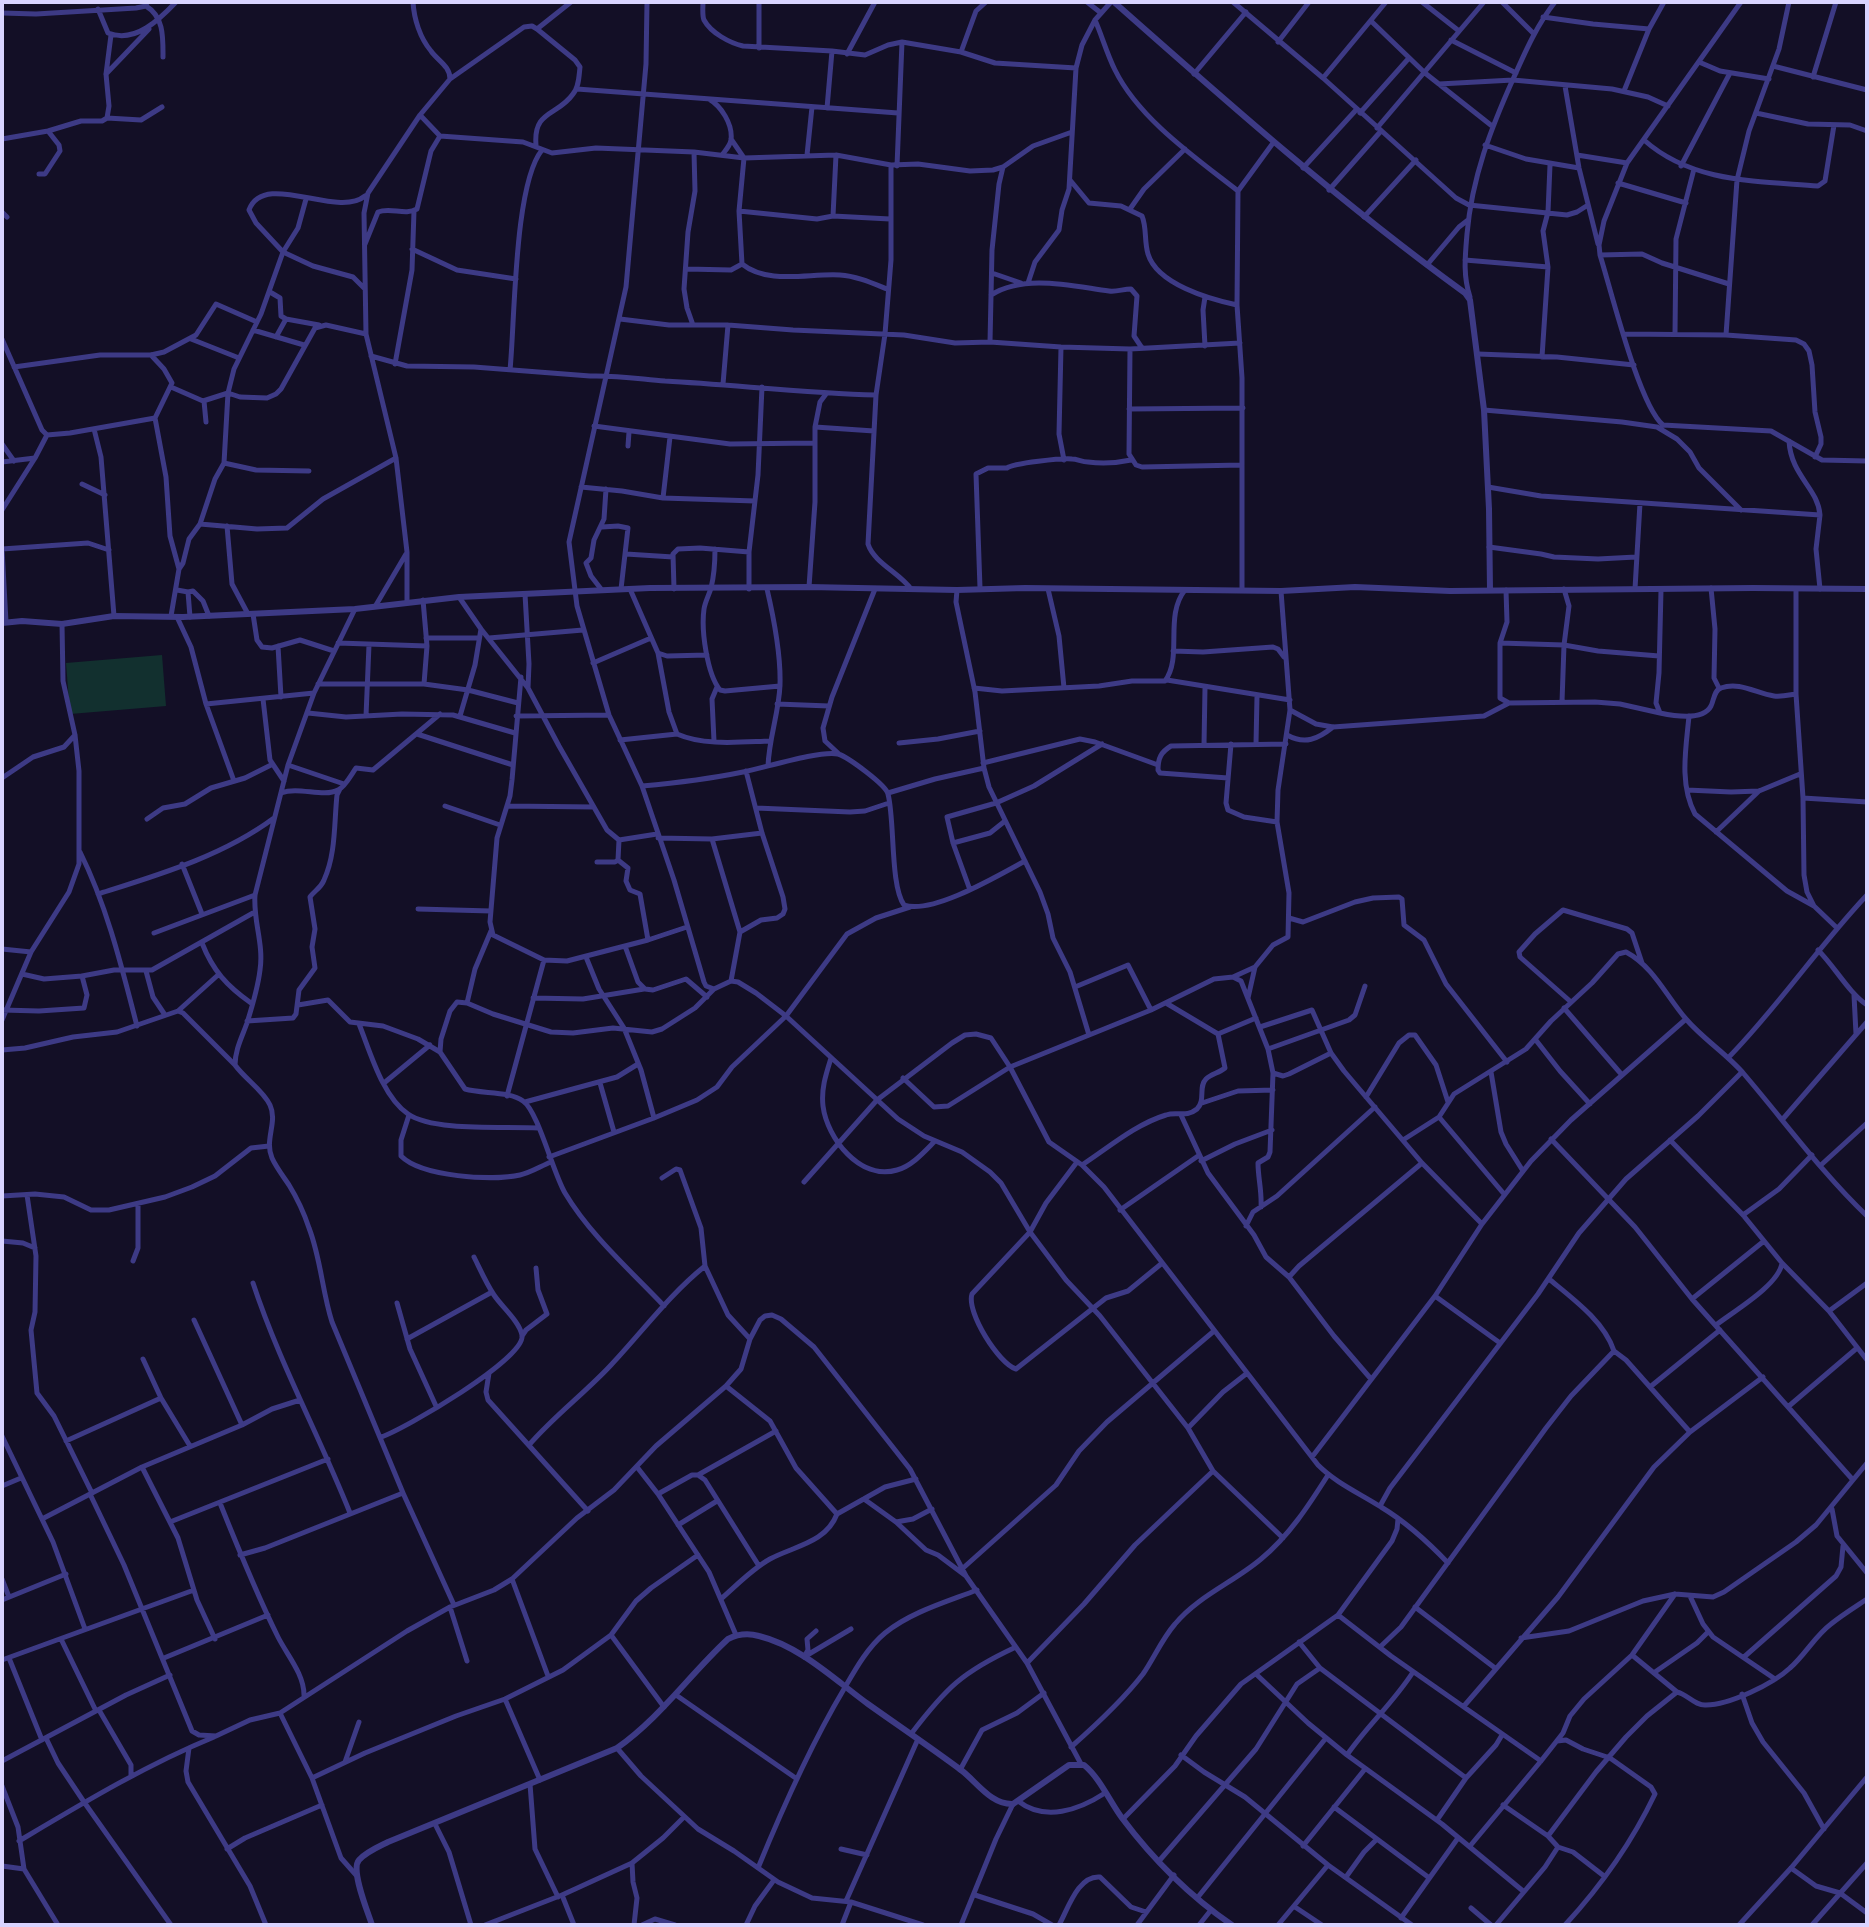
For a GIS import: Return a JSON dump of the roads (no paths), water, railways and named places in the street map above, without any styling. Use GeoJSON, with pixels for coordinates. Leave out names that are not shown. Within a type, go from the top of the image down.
{"type":"FeatureCollection","features":[{"type":"Feature","properties":{"kind":"street"},"geometry":{"type":"LineString","coordinates":[[106,74],[176,2]]}},
{"type":"Feature","properties":{"kind":"street"},"geometry":{"type":"LineString","coordinates":[[414,2],[414,11],[423,39],[448,70],[450,79]]}},
{"type":"Feature","properties":{"kind":"street"},"geometry":{"type":"LineString","coordinates":[[537,29],[571,2]]}},
{"type":"Feature","properties":{"kind":"street"},"geometry":{"type":"LineString","coordinates":[[647,2],[643,94],[629,259],[620,319],[569,542],[574,592],[609,715],[642,786],[674,880],[704,982],[706,986],[714,989]]}},
{"type":"Feature","properties":{"kind":"street"},"geometry":{"type":"LineString","coordinates":[[703,2],[704,19],[730,43],[759,48],[865,55],[902,42],[961,52],[995,64],[1076,68]]}},
{"type":"Feature","properties":{"kind":"street"},"geometry":{"type":"LineString","coordinates":[[759,2],[759,48]]}},
{"type":"Feature","properties":{"kind":"street"},"geometry":{"type":"LineString","coordinates":[[847,54],[875,2]]}},
{"type":"Feature","properties":{"kind":"street"},"geometry":{"type":"LineString","coordinates":[[961,52],[976,11],[986,2]]}},
{"type":"Feature","properties":{"kind":"street"},"geometry":{"type":"LineString","coordinates":[[1087,2],[1101,13]]}},
{"type":"Feature","properties":{"kind":"street"},"geometry":{"type":"LineString","coordinates":[[1025,283],[1035,262],[1059,230],[1070,180],[1076,68],[1082,45],[1095,20],[1112,2],[1329,190],[1465,293],[1470,300]]}},
{"type":"Feature","properties":{"kind":"street"},"geometry":{"type":"LineString","coordinates":[[1233,2],[1323,78],[1439,183],[1469,205],[1571,214],[1588,205]]}},
{"type":"Feature","properties":{"kind":"street"},"geometry":{"type":"LineString","coordinates":[[1278,42],[1309,2]]}},
{"type":"Feature","properties":{"kind":"street"},"geometry":{"type":"LineString","coordinates":[[1323,78],[1387,2]]}},
{"type":"Feature","properties":{"kind":"street"},"geometry":{"type":"LineString","coordinates":[[1422,2],[1459,31]]}},
{"type":"Feature","properties":{"kind":"street"},"geometry":{"type":"LineString","coordinates":[[1329,190],[1484,2]]}},
{"type":"Feature","properties":{"kind":"street"},"geometry":{"type":"LineString","coordinates":[[1502,2],[1534,34]]}},
{"type":"Feature","properties":{"kind":"street"},"geometry":{"type":"LineString","coordinates":[[1490,590],[1484,410],[1470,300],[1465,283],[1469,205],[1492,126],[1534,34],[1555,2]]}},
{"type":"Feature","properties":{"kind":"street"},"geometry":{"type":"LineString","coordinates":[[1624,91],[1649,29],[1664,2]]}},
{"type":"Feature","properties":{"kind":"street"},"geometry":{"type":"LineString","coordinates":[[1599,245],[1604,221],[1627,163],[1741,2]]}},
{"type":"Feature","properties":{"kind":"street"},"geometry":{"type":"LineString","coordinates":[[1726,335],[1737,180],[1749,131],[1773,66],[1789,2]]}},
{"type":"Feature","properties":{"kind":"street"},"geometry":{"type":"LineString","coordinates":[[1813,77],[1836,2]]}},
{"type":"Feature","properties":{"kind":"street"},"geometry":{"type":"LineString","coordinates":[[2,13],[36,14],[136,8],[146,4],[159,20],[163,34],[163,57]]}},
{"type":"Feature","properties":{"kind":"street"},"geometry":{"type":"LineString","coordinates":[[98,9],[111,35]]}},
{"type":"Feature","properties":{"kind":"street"},"geometry":{"type":"LineString","coordinates":[[1194,74],[1246,12]]}},
{"type":"Feature","properties":{"kind":"street"},"geometry":{"type":"LineString","coordinates":[[1543,17],[1649,29]]}},
{"type":"Feature","properties":{"kind":"street"},"geometry":{"type":"LineString","coordinates":[[1095,20],[1115,70],[1131,95],[1185,149],[1238,191]]}},
{"type":"Feature","properties":{"kind":"street"},"geometry":{"type":"LineString","coordinates":[[1371,22],[1425,73],[1492,126]]}},
{"type":"Feature","properties":{"kind":"street"},"geometry":{"type":"LineString","coordinates":[[364,288],[353,277],[313,266],[284,252],[251,217],[251,205],[274,192],[306,199],[355,202],[368,193],[420,115],[450,79],[524,27],[532,26],[579,62],[580,75],[576,89],[568,100],[540,121],[536,129],[536,145]]}},
{"type":"Feature","properties":{"kind":"street"},"geometry":{"type":"LineString","coordinates":[[111,35],[148,29],[163,34]]}},
{"type":"Feature","properties":{"kind":"street"},"geometry":{"type":"LineString","coordinates":[[107,118],[109,106],[106,74],[111,35]]}},
{"type":"Feature","properties":{"kind":"street"},"geometry":{"type":"LineString","coordinates":[[1451,40],[1515,76]]}},
{"type":"Feature","properties":{"kind":"street"},"geometry":{"type":"LineString","coordinates":[[902,42],[890,219],[891,260],[885,334],[876,395],[868,548],[911,589]]}},
{"type":"Feature","properties":{"kind":"street"},"geometry":{"type":"LineString","coordinates":[[827,108],[832,51]]}},
{"type":"Feature","properties":{"kind":"street"},"geometry":{"type":"LineString","coordinates":[[1303,168],[1409,58]]}},
{"type":"Feature","properties":{"kind":"street"},"geometry":{"type":"LineString","coordinates":[[1699,62],[1730,74],[1769,79]]}},
{"type":"Feature","properties":{"kind":"street"},"geometry":{"type":"LineString","coordinates":[[1773,66],[1867,90]]}},
{"type":"Feature","properties":{"kind":"street"},"geometry":{"type":"LineString","coordinates":[[1681,166],[1730,74]]}},
{"type":"Feature","properties":{"kind":"street"},"geometry":{"type":"LineString","coordinates":[[1439,84],[1515,76],[1565,86],[1624,91],[1668,106]]}},
{"type":"Feature","properties":{"kind":"street"},"geometry":{"type":"LineString","coordinates":[[1565,86],[1577,155],[1600,255],[1634,365],[1653,414],[1663,425],[1771,431],[1815,457],[1838,462],[1867,461]]}},
{"type":"Feature","properties":{"kind":"street"},"geometry":{"type":"LineString","coordinates":[[576,89],[898,113]]}},
{"type":"Feature","properties":{"kind":"street"},"geometry":{"type":"LineString","coordinates":[[708,98],[720,107],[731,139],[744,158],[739,211],[743,264],[749,269],[779,276],[842,275],[887,289]]}},
{"type":"Feature","properties":{"kind":"street"},"geometry":{"type":"LineString","coordinates":[[2,139],[48,131],[81,121],[102,121],[107,118],[141,120],[162,107]]}},
{"type":"Feature","properties":{"kind":"street"},"geometry":{"type":"LineString","coordinates":[[807,155],[812,107]]}},
{"type":"Feature","properties":{"kind":"street"},"geometry":{"type":"LineString","coordinates":[[1756,113],[1808,124],[1850,125],[1867,131]]}},
{"type":"Feature","properties":{"kind":"street"},"geometry":{"type":"LineString","coordinates":[[420,115],[440,136],[484,138],[536,145],[552,153],[596,148],[694,152],[744,158],[836,155],[894,165],[918,164],[970,171],[1003,167],[1033,146],[1072,132]]}},
{"type":"Feature","properties":{"kind":"street"},"geometry":{"type":"LineString","coordinates":[[1644,140],[1656,152],[1681,166],[1737,180],[1822,185],[1825,181],[1834,125]]}},
{"type":"Feature","properties":{"kind":"street"},"geometry":{"type":"LineString","coordinates":[[39,174],[44,174],[60,150],[48,131]]}},
{"type":"Feature","properties":{"kind":"street"},"geometry":{"type":"LineString","coordinates":[[395,364],[408,294],[414,211],[419,204],[431,151],[440,136]]}},
{"type":"Feature","properties":{"kind":"street"},"geometry":{"type":"LineString","coordinates":[[722,156],[731,139]]}},
{"type":"Feature","properties":{"kind":"street"},"geometry":{"type":"LineString","coordinates":[[1242,589],[1243,408],[1237,305],[1238,191],[1273,143]]}},
{"type":"Feature","properties":{"kind":"street"},"geometry":{"type":"LineString","coordinates":[[1485,145],[1550,165],[1580,168]]}},
{"type":"Feature","properties":{"kind":"street"},"geometry":{"type":"LineString","coordinates":[[1130,209],[1144,189],[1185,149]]}},
{"type":"Feature","properties":{"kind":"street"},"geometry":{"type":"LineString","coordinates":[[510,370],[516,279],[530,176],[532,164],[542,150]]}},
{"type":"Feature","properties":{"kind":"street"},"geometry":{"type":"LineString","coordinates":[[694,152],[696,181],[688,232],[684,298],[694,325]]}},
{"type":"Feature","properties":{"kind":"street"},"geometry":{"type":"LineString","coordinates":[[833,216],[836,155]]}},
{"type":"Feature","properties":{"kind":"street"},"geometry":{"type":"LineString","coordinates":[[1577,155],[1627,163]]}},
{"type":"Feature","properties":{"kind":"street"},"geometry":{"type":"LineString","coordinates":[[1364,217],[1416,160]]}},
{"type":"Feature","properties":{"kind":"street"},"geometry":{"type":"LineString","coordinates":[[1542,357],[1548,267],[1543,231],[1548,212],[1550,165]]}},
{"type":"Feature","properties":{"kind":"street"},"geometry":{"type":"LineString","coordinates":[[990,342],[992,250],[1003,167]]}},
{"type":"Feature","properties":{"kind":"street"},"geometry":{"type":"LineString","coordinates":[[1675,334],[1676,239],[1694,169]]}},
{"type":"Feature","properties":{"kind":"street"},"geometry":{"type":"LineString","coordinates":[[993,170],[1000,176]]}},
{"type":"Feature","properties":{"kind":"street"},"geometry":{"type":"LineString","coordinates":[[1070,180],[1089,203],[1130,209],[1142,216],[1146,247],[1153,266],[1164,276],[1205,298],[1237,305]]}},
{"type":"Feature","properties":{"kind":"street"},"geometry":{"type":"LineString","coordinates":[[1618,183],[1686,203]]}},
{"type":"Feature","properties":{"kind":"street"},"geometry":{"type":"LineString","coordinates":[[368,193],[364,214],[366,334],[396,458],[407,552],[407,602]]}},
{"type":"Feature","properties":{"kind":"street"},"geometry":{"type":"LineString","coordinates":[[179,569],[189,539],[200,524],[215,479],[224,463],[231,379],[270,292],[284,252],[298,228],[306,199]]}},
{"type":"Feature","properties":{"kind":"street"},"geometry":{"type":"LineString","coordinates":[[365,244],[377,212],[414,211]]}},
{"type":"Feature","properties":{"kind":"street"},"geometry":{"type":"LineString","coordinates":[[739,211],[817,219],[833,216],[890,219]]}},
{"type":"Feature","properties":{"kind":"street"},"geometry":{"type":"LineString","coordinates":[[2,212],[8,217]]}},
{"type":"Feature","properties":{"kind":"street"},"geometry":{"type":"LineString","coordinates":[[1427,265],[1468,220]]}},
{"type":"Feature","properties":{"kind":"street"},"geometry":{"type":"LineString","coordinates":[[412,249],[457,270],[516,279]]}},
{"type":"Feature","properties":{"kind":"street"},"geometry":{"type":"LineString","coordinates":[[1600,255],[1642,254],[1676,268],[1729,284]]}},
{"type":"Feature","properties":{"kind":"street"},"geometry":{"type":"LineString","coordinates":[[1465,260],[1548,267]]}},
{"type":"Feature","properties":{"kind":"street"},"geometry":{"type":"LineString","coordinates":[[687,269],[731,270],[743,264]]}},
{"type":"Feature","properties":{"kind":"street"},"geometry":{"type":"LineString","coordinates":[[992,273],[1025,283],[1093,287],[1111,291],[1131,289],[1137,296],[1134,336],[1142,348]]}},
{"type":"Feature","properties":{"kind":"street"},"geometry":{"type":"LineString","coordinates":[[991,295],[1003,287],[1025,283]]}},
{"type":"Feature","properties":{"kind":"street"},"geometry":{"type":"LineString","coordinates":[[270,292],[280,298],[279,314],[286,319],[366,334]]}},
{"type":"Feature","properties":{"kind":"street"},"geometry":{"type":"LineString","coordinates":[[1205,298],[1205,346]]}},
{"type":"Feature","properties":{"kind":"street"},"geometry":{"type":"LineString","coordinates":[[14,367],[100,355],[152,355],[164,352],[191,339],[216,304],[257,322]]}},
{"type":"Feature","properties":{"kind":"street"},"geometry":{"type":"LineString","coordinates":[[276,337],[286,319]]}},
{"type":"Feature","properties":{"kind":"street"},"geometry":{"type":"LineString","coordinates":[[620,319],[669,325],[728,325],[885,334],[955,343],[990,342],[1130,349],[1240,343]]}},
{"type":"Feature","properties":{"kind":"street"},"geometry":{"type":"LineString","coordinates":[[171,387],[204,401],[228,393],[267,398],[276,394],[293,369],[311,332],[319,325]]}},
{"type":"Feature","properties":{"kind":"street"},"geometry":{"type":"LineString","coordinates":[[723,384],[728,325]]}},
{"type":"Feature","properties":{"kind":"street"},"geometry":{"type":"LineString","coordinates":[[253,330],[304,345]]}},
{"type":"Feature","properties":{"kind":"street"},"geometry":{"type":"LineString","coordinates":[[1624,334],[1726,335],[1796,340],[1804,344],[1809,351],[1815,412],[1821,437],[1815,457]]}},
{"type":"Feature","properties":{"kind":"street"},"geometry":{"type":"LineString","coordinates":[[2,339],[42,430],[47,435]]}},
{"type":"Feature","properties":{"kind":"street"},"geometry":{"type":"LineString","coordinates":[[191,339],[239,358]]}},
{"type":"Feature","properties":{"kind":"street"},"geometry":{"type":"LineString","coordinates":[[1061,347],[1059,434],[1064,460]]}},
{"type":"Feature","properties":{"kind":"street"},"geometry":{"type":"LineString","coordinates":[[1130,349],[1131,460]]}},
{"type":"Feature","properties":{"kind":"street"},"geometry":{"type":"LineString","coordinates":[[1478,354],[1634,365]]}},
{"type":"Feature","properties":{"kind":"street"},"geometry":{"type":"LineString","coordinates":[[152,355],[170,377],[171,387],[155,418],[166,477],[170,536],[179,569],[174,616],[191,647],[206,704],[234,781]]}},
{"type":"Feature","properties":{"kind":"street"},"geometry":{"type":"LineString","coordinates":[[370,356],[408,366],[608,375],[826,394],[876,395]]}},
{"type":"Feature","properties":{"kind":"street"},"geometry":{"type":"LineString","coordinates":[[749,589],[749,552],[760,444],[762,387]]}},
{"type":"Feature","properties":{"kind":"street"},"geometry":{"type":"LineString","coordinates":[[809,587],[815,502],[815,427],[820,402],[826,394]]}},
{"type":"Feature","properties":{"kind":"street"},"geometry":{"type":"LineString","coordinates":[[204,401],[206,422]]}},
{"type":"Feature","properties":{"kind":"street"},"geometry":{"type":"LineString","coordinates":[[1129,409],[1243,408]]}},
{"type":"Feature","properties":{"kind":"street"},"geometry":{"type":"LineString","coordinates":[[1484,410],[1622,422],[1657,428],[1677,439],[1699,468],[1741,510]]}},
{"type":"Feature","properties":{"kind":"street"},"geometry":{"type":"LineString","coordinates":[[47,435],[155,418]]}},
{"type":"Feature","properties":{"kind":"street"},"geometry":{"type":"LineString","coordinates":[[594,426],[730,444],[814,443]]}},
{"type":"Feature","properties":{"kind":"street"},"geometry":{"type":"LineString","coordinates":[[815,427],[874,431]]}},
{"type":"Feature","properties":{"kind":"street"},"geometry":{"type":"LineString","coordinates":[[94,429],[101,457],[114,616]]}},
{"type":"Feature","properties":{"kind":"street"},"geometry":{"type":"LineString","coordinates":[[628,446],[629,432]]}},
{"type":"Feature","properties":{"kind":"street"},"geometry":{"type":"LineString","coordinates":[[2,510],[8,495],[35,458],[47,435]]}},
{"type":"Feature","properties":{"kind":"street"},"geometry":{"type":"LineString","coordinates":[[663,498],[670,437]]}},
{"type":"Feature","properties":{"kind":"street"},"geometry":{"type":"LineString","coordinates":[[1789,441],[1792,460],[1803,482],[1818,502],[1820,515],[1816,549],[1820,589]]}},
{"type":"Feature","properties":{"kind":"street"},"geometry":{"type":"LineString","coordinates":[[2,444],[14,461]]}},
{"type":"Feature","properties":{"kind":"street"},"geometry":{"type":"LineString","coordinates":[[2,462],[35,458]]}},
{"type":"Feature","properties":{"kind":"street"},"geometry":{"type":"LineString","coordinates":[[200,524],[265,530],[287,528],[323,499],[396,458]]}},
{"type":"Feature","properties":{"kind":"street"},"geometry":{"type":"LineString","coordinates":[[980,589],[976,474],[988,468],[1007,468],[1016,464],[1071,458],[1106,463],[1131,460],[1142,467],[1242,464]]}},
{"type":"Feature","properties":{"kind":"street"},"geometry":{"type":"LineString","coordinates":[[224,463],[256,470],[309,471]]}},
{"type":"Feature","properties":{"kind":"street"},"geometry":{"type":"LineString","coordinates":[[82,484],[105,495]]}},
{"type":"Feature","properties":{"kind":"street"},"geometry":{"type":"LineString","coordinates":[[581,487],[663,498],[755,501]]}},
{"type":"Feature","properties":{"kind":"street"},"geometry":{"type":"LineString","coordinates":[[1488,487],[1541,496],[1820,515]]}},
{"type":"Feature","properties":{"kind":"street"},"geometry":{"type":"LineString","coordinates":[[601,589],[591,576],[586,562],[591,558],[594,540],[602,527],[606,510],[606,489]]}},
{"type":"Feature","properties":{"kind":"street"},"geometry":{"type":"LineString","coordinates":[[1635,589],[1640,503]]}},
{"type":"Feature","properties":{"kind":"street"},"geometry":{"type":"LineString","coordinates":[[227,526],[232,584],[251,614],[257,640],[262,647],[300,640],[334,651]]}},
{"type":"Feature","properties":{"kind":"street"},"geometry":{"type":"LineString","coordinates":[[602,527],[627,527],[621,589]]}},
{"type":"Feature","properties":{"kind":"street"},"geometry":{"type":"LineString","coordinates":[[109,550],[88,543],[2,549],[4,622],[62,624],[114,616],[190,617],[355,609],[422,600],[601,589],[809,587],[1281,591],[1355,587],[1450,591],[1710,588],[1867,590]]}},
{"type":"Feature","properties":{"kind":"street"},"geometry":{"type":"LineString","coordinates":[[1489,547],[1554,557],[1636,557]]}},
{"type":"Feature","properties":{"kind":"street"},"geometry":{"type":"LineString","coordinates":[[674,589],[673,557],[674,551],[678,549],[749,552]]}},
{"type":"Feature","properties":{"kind":"street"},"geometry":{"type":"LineString","coordinates":[[715,549],[711,589],[704,613],[707,655],[717,687],[720,690],[733,691],[780,686]]}},
{"type":"Feature","properties":{"kind":"street"},"geometry":{"type":"LineString","coordinates":[[376,605],[407,552]]}},
{"type":"Feature","properties":{"kind":"street"},"geometry":{"type":"LineString","coordinates":[[626,554],[673,557]]}},
{"type":"Feature","properties":{"kind":"street"},"geometry":{"type":"LineString","coordinates":[[1710,588],[1715,629],[1714,678],[1719,688]]}},
{"type":"Feature","properties":{"kind":"street"},"geometry":{"type":"LineString","coordinates":[[630,589],[657,653],[669,712],[677,734]]}},
{"type":"Feature","properties":{"kind":"street"},"geometry":{"type":"LineString","coordinates":[[767,589],[780,686],[768,766]]}},
{"type":"Feature","properties":{"kind":"street"},"geometry":{"type":"LineString","coordinates":[[875,589],[829,706],[822,733],[827,743],[839,754],[879,781],[888,793],[901,901],[910,907]]}},
{"type":"Feature","properties":{"kind":"street"},"geometry":{"type":"LineString","coordinates":[[1048,589],[1057,626],[1064,688]]}},
{"type":"Feature","properties":{"kind":"street"},"geometry":{"type":"LineString","coordinates":[[1562,702],[1564,645],[1569,606],[1564,589]]}},
{"type":"Feature","properties":{"kind":"street"},"geometry":{"type":"LineString","coordinates":[[1796,589],[1796,694],[1803,798],[1804,876],[1807,892],[1814,906]]}},
{"type":"Feature","properties":{"kind":"street"},"geometry":{"type":"LineString","coordinates":[[177,590],[197,593],[209,616]]}},
{"type":"Feature","properties":{"kind":"street"},"geometry":{"type":"LineString","coordinates":[[957,590],[956,601],[974,688],[984,765],[996,803],[1045,908],[1053,938],[1075,987],[1089,1035]]}},
{"type":"Feature","properties":{"kind":"street"},"geometry":{"type":"LineString","coordinates":[[1167,680],[1173,658],[1178,605],[1185,590]]}},
{"type":"Feature","properties":{"kind":"street"},"geometry":{"type":"LineString","coordinates":[[1496,711],[1500,698],[1500,643],[1507,622],[1506,590]]}},
{"type":"Feature","properties":{"kind":"street"},"geometry":{"type":"LineString","coordinates":[[1660,713],[1656,704],[1661,590]]}},
{"type":"Feature","properties":{"kind":"street"},"geometry":{"type":"LineString","coordinates":[[1248,998],[1255,967],[1273,945],[1288,937],[1289,893],[1277,822],[1278,790],[1290,710],[1281,591]]}},
{"type":"Feature","properties":{"kind":"street"},"geometry":{"type":"LineString","coordinates":[[188,592],[190,617]]}},
{"type":"Feature","properties":{"kind":"street"},"geometry":{"type":"LineString","coordinates":[[525,594],[528,688]]}},
{"type":"Feature","properties":{"kind":"street"},"geometry":{"type":"LineString","coordinates":[[459,597],[481,629],[521,677],[607,830],[619,840],[658,836],[712,839],[762,833]]}},
{"type":"Feature","properties":{"kind":"street"},"geometry":{"type":"LineString","coordinates":[[422,600],[426,638],[424,684]]}},
{"type":"Feature","properties":{"kind":"street"},"geometry":{"type":"LineString","coordinates":[[235,1065],[262,956],[253,913],[255,895],[284,780],[314,693],[355,609]]}},
{"type":"Feature","properties":{"kind":"street"},"geometry":{"type":"LineString","coordinates":[[2,1020],[31,953],[69,892],[80,852],[79,771],[75,735],[63,681],[62,624]]}},
{"type":"Feature","properties":{"kind":"street"},"geometry":{"type":"LineString","coordinates":[[460,716],[481,629]]}},
{"type":"Feature","properties":{"kind":"street"},"geometry":{"type":"LineString","coordinates":[[488,638],[583,630]]}},
{"type":"Feature","properties":{"kind":"street"},"geometry":{"type":"LineString","coordinates":[[426,638],[480,638]]}},
{"type":"Feature","properties":{"kind":"street"},"geometry":{"type":"LineString","coordinates":[[593,663],[651,638]]}},
{"type":"Feature","properties":{"kind":"street"},"geometry":{"type":"LineString","coordinates":[[338,643],[426,646]]}},
{"type":"Feature","properties":{"kind":"street"},"geometry":{"type":"LineString","coordinates":[[1500,643],[1564,645],[1658,656]]}},
{"type":"Feature","properties":{"kind":"street"},"geometry":{"type":"LineString","coordinates":[[366,716],[369,645]]}},
{"type":"Feature","properties":{"kind":"street"},"geometry":{"type":"LineString","coordinates":[[278,646],[281,696]]}},
{"type":"Feature","properties":{"kind":"street"},"geometry":{"type":"LineString","coordinates":[[1173,651],[1203,652],[1273,647],[1278,649],[1286,660]]}},
{"type":"Feature","properties":{"kind":"street"},"geometry":{"type":"LineString","coordinates":[[657,653],[667,656],[707,655]]}},
{"type":"Feature","properties":{"kind":"street"},"geometry":{"type":"LineString","coordinates":[[467,1003],[475,969],[491,931],[500,825],[510,796],[521,677]]}},
{"type":"Feature","properties":{"kind":"street"},"geometry":{"type":"LineString","coordinates":[[974,688],[995,691],[1167,680],[1290,700]]}},
{"type":"Feature","properties":{"kind":"street"},"geometry":{"type":"LineString","coordinates":[[318,684],[424,684],[468,690],[518,703]]}},
{"type":"Feature","properties":{"kind":"street"},"geometry":{"type":"LineString","coordinates":[[714,741],[712,699],[717,687]]}},
{"type":"Feature","properties":{"kind":"street"},"geometry":{"type":"LineString","coordinates":[[1719,688],[1746,687],[1772,696],[1796,694]]}},
{"type":"Feature","properties":{"kind":"street"},"geometry":{"type":"LineString","coordinates":[[1204,745],[1205,688]]}},
{"type":"Feature","properties":{"kind":"street"},"geometry":{"type":"LineString","coordinates":[[1500,698],[1509,703],[1620,704],[1689,716],[1705,713],[1719,688]]}},
{"type":"Feature","properties":{"kind":"street"},"geometry":{"type":"LineString","coordinates":[[206,704],[314,693]]}},
{"type":"Feature","properties":{"kind":"street"},"geometry":{"type":"LineString","coordinates":[[1256,696],[1256,744]]}},
{"type":"Feature","properties":{"kind":"street"},"geometry":{"type":"LineString","coordinates":[[263,699],[271,765],[284,780]]}},
{"type":"Feature","properties":{"kind":"street"},"geometry":{"type":"LineString","coordinates":[[1290,710],[1316,724],[1333,727],[1484,716],[1509,703]]}},
{"type":"Feature","properties":{"kind":"street"},"geometry":{"type":"LineString","coordinates":[[777,704],[829,706]]}},
{"type":"Feature","properties":{"kind":"street"},"geometry":{"type":"LineString","coordinates":[[307,713],[346,717],[440,714],[460,716],[514,733]]}},
{"type":"Feature","properties":{"kind":"street"},"geometry":{"type":"LineString","coordinates":[[247,1021],[287,1020],[296,1014],[299,990],[315,968],[312,947],[315,929],[310,897],[323,883],[326,875],[334,839],[337,795],[342,787],[356,768],[373,770],[440,714]]}},
{"type":"Feature","properties":{"kind":"street"},"geometry":{"type":"LineString","coordinates":[[516,716],[609,715]]}},
{"type":"Feature","properties":{"kind":"street"},"geometry":{"type":"LineString","coordinates":[[1689,716],[1685,773],[1689,803],[1695,814],[1787,891],[1814,906],[1836,927]]}},
{"type":"Feature","properties":{"kind":"street"},"geometry":{"type":"LineString","coordinates":[[1287,735],[1294,739],[1312,740],[1321,737],[1333,727]]}},
{"type":"Feature","properties":{"kind":"street"},"geometry":{"type":"LineString","coordinates":[[899,743],[980,731]]}},
{"type":"Feature","properties":{"kind":"street"},"geometry":{"type":"LineString","coordinates":[[417,734],[513,765]]}},
{"type":"Feature","properties":{"kind":"street"},"geometry":{"type":"LineString","coordinates":[[620,740],[677,734],[714,741],[770,741]]}},
{"type":"Feature","properties":{"kind":"street"},"geometry":{"type":"LineString","coordinates":[[2,778],[33,757],[64,747],[75,735]]}},
{"type":"Feature","properties":{"kind":"street"},"geometry":{"type":"LineString","coordinates":[[888,793],[1080,739],[1102,744],[1158,765]]}},
{"type":"Feature","properties":{"kind":"street"},"geometry":{"type":"LineString","coordinates":[[970,890],[947,817],[996,803],[1034,786],[1102,744]]}},
{"type":"Feature","properties":{"kind":"street"},"geometry":{"type":"LineString","coordinates":[[1231,744],[1226,803],[1228,810],[1244,817],[1277,822]]}},
{"type":"Feature","properties":{"kind":"street"},"geometry":{"type":"LineString","coordinates":[[1228,778],[1164,774],[1158,770],[1158,765],[1163,750],[1171,746],[1286,744]]}},
{"type":"Feature","properties":{"kind":"street"},"geometry":{"type":"LineString","coordinates":[[642,786],[702,779],[839,754]]}},
{"type":"Feature","properties":{"kind":"street"},"geometry":{"type":"LineString","coordinates":[[148,819],[163,808],[185,804],[211,788],[254,775],[271,765]]}},
{"type":"Feature","properties":{"kind":"street"},"geometry":{"type":"LineString","coordinates":[[288,765],[342,787]]}},
{"type":"Feature","properties":{"kind":"street"},"geometry":{"type":"LineString","coordinates":[[740,932],[761,920],[778,918],[785,909],[746,771]]}},
{"type":"Feature","properties":{"kind":"street"},"geometry":{"type":"LineString","coordinates":[[1687,790],[1759,791],[1800,774]]}},
{"type":"Feature","properties":{"kind":"street"},"geometry":{"type":"LineString","coordinates":[[281,793],[295,789],[330,792],[342,787]]}},
{"type":"Feature","properties":{"kind":"street"},"geometry":{"type":"LineString","coordinates":[[1716,832],[1759,791]]}},
{"type":"Feature","properties":{"kind":"street"},"geometry":{"type":"LineString","coordinates":[[1803,798],[1867,802]]}},
{"type":"Feature","properties":{"kind":"street"},"geometry":{"type":"LineString","coordinates":[[756,807],[850,812],[865,811],[889,803]]}},
{"type":"Feature","properties":{"kind":"street"},"geometry":{"type":"LineString","coordinates":[[444,806],[500,825]]}},
{"type":"Feature","properties":{"kind":"street"},"geometry":{"type":"LineString","coordinates":[[507,806],[594,807]]}},
{"type":"Feature","properties":{"kind":"street"},"geometry":{"type":"LineString","coordinates":[[98,894],[237,843],[275,817]]}},
{"type":"Feature","properties":{"kind":"street"},"geometry":{"type":"LineString","coordinates":[[953,843],[990,833],[1005,821]]}},
{"type":"Feature","properties":{"kind":"street"},"geometry":{"type":"LineString","coordinates":[[712,839],[740,932],[730,981]]}},
{"type":"Feature","properties":{"kind":"street"},"geometry":{"type":"LineString","coordinates":[[618,860],[619,840]]}},
{"type":"Feature","properties":{"kind":"street"},"geometry":{"type":"LineString","coordinates":[[80,852],[98,894],[137,1026]]}},
{"type":"Feature","properties":{"kind":"street"},"geometry":{"type":"LineString","coordinates":[[597,862],[610,863],[618,860]]}},
{"type":"Feature","properties":{"kind":"street"},"geometry":{"type":"LineString","coordinates":[[618,860],[628,868],[626,881],[630,890],[640,894],[648,940]]}},
{"type":"Feature","properties":{"kind":"street"},"geometry":{"type":"LineString","coordinates":[[410,1115],[401,1140],[401,1156],[408,1163],[423,1169],[471,1175],[517,1175],[614,1132],[697,1100],[718,1087],[732,1067],[786,1016],[848,934],[876,918],[910,907],[938,902],[970,890],[1025,861]]}},
{"type":"Feature","properties":{"kind":"street"},"geometry":{"type":"LineString","coordinates":[[182,864],[202,914]]}},
{"type":"Feature","properties":{"kind":"street"},"geometry":{"type":"LineString","coordinates":[[154,933],[255,895]]}},
{"type":"Feature","properties":{"kind":"street"},"geometry":{"type":"LineString","coordinates":[[1728,1058],[1750,1035],[1836,927],[1867,895]]}},
{"type":"Feature","properties":{"kind":"street"},"geometry":{"type":"LineString","coordinates":[[1289,918],[1303,922],[1355,902],[1399,897],[1402,900],[1404,925],[1424,940],[1446,984],[1507,1062]]}},
{"type":"Feature","properties":{"kind":"street"},"geometry":{"type":"LineString","coordinates":[[418,909],[491,911]]}},
{"type":"Feature","properties":{"kind":"street"},"geometry":{"type":"LineString","coordinates":[[1571,1002],[1520,957],[1519,953],[1556,914],[1567,910],[1627,929],[1632,933],[1642,963]]}},
{"type":"Feature","properties":{"kind":"street"},"geometry":{"type":"LineString","coordinates":[[22,974],[44,979],[121,970],[146,971],[159,967],[253,913]]}},
{"type":"Feature","properties":{"kind":"street"},"geometry":{"type":"LineString","coordinates":[[491,931],[498,939],[544,960],[567,961],[687,927]]}},
{"type":"Feature","properties":{"kind":"street"},"geometry":{"type":"LineString","coordinates":[[202,943],[209,962],[218,975],[230,988],[251,1003]]}},
{"type":"Feature","properties":{"kind":"street"},"geometry":{"type":"LineString","coordinates":[[625,946],[638,982],[645,989]]}},
{"type":"Feature","properties":{"kind":"street"},"geometry":{"type":"LineString","coordinates":[[2,949],[31,953]]}},
{"type":"Feature","properties":{"kind":"street"},"geometry":{"type":"LineString","coordinates":[[1818,950],[1834,966],[1854,995],[1867,1005]]}},
{"type":"Feature","properties":{"kind":"street"},"geometry":{"type":"LineString","coordinates":[[1403,1140],[1439,1116],[1454,1094],[1526,1049],[1618,954],[1626,952],[1642,963],[1686,1019],[1742,1072],[1867,1216]]}},
{"type":"Feature","properties":{"kind":"street"},"geometry":{"type":"LineString","coordinates":[[586,957],[605,997],[624,1028],[654,1118]]}},
{"type":"Feature","properties":{"kind":"street"},"geometry":{"type":"LineString","coordinates":[[507,1096],[544,960]]}},
{"type":"Feature","properties":{"kind":"street"},"geometry":{"type":"LineString","coordinates":[[1075,987],[1128,965],[1151,1010]]}},
{"type":"Feature","properties":{"kind":"street"},"geometry":{"type":"LineString","coordinates":[[903,1078],[933,1107],[948,1106],[1010,1068],[1151,1010],[1214,979],[1233,976],[1255,967]]}},
{"type":"Feature","properties":{"kind":"street"},"geometry":{"type":"LineString","coordinates":[[146,971],[153,997],[165,1015]]}},
{"type":"Feature","properties":{"kind":"street"},"geometry":{"type":"LineString","coordinates":[[178,1012],[218,975]]}},
{"type":"Feature","properties":{"kind":"street"},"geometry":{"type":"LineString","coordinates":[[5,1010],[39,1012],[84,1008],[87,995],[82,976]]}},
{"type":"Feature","properties":{"kind":"street"},"geometry":{"type":"LineString","coordinates":[[1233,976],[1241,981],[1260,1027],[1273,1073],[1270,1152],[1268,1157],[1258,1163],[1261,1207]]}},
{"type":"Feature","properties":{"kind":"street"},"geometry":{"type":"LineString","coordinates":[[533,998],[605,997],[645,989],[653,990],[685,979],[707,998]]}},
{"type":"Feature","properties":{"kind":"street"},"geometry":{"type":"LineString","coordinates":[[440,1052],[441,1039],[450,1011],[457,1002],[551,1032],[573,1033],[624,1028],[652,1032],[681,1018],[707,998],[714,989],[730,981],[738,982],[786,1016],[898,1119],[962,1152],[990,1171],[1001,1183],[1066,1280],[1188,1427],[1213,1471],[1283,1538]]}},
{"type":"Feature","properties":{"kind":"street"},"geometry":{"type":"LineString","coordinates":[[1268,1049],[1349,1020],[1355,1015],[1365,986]]}},
{"type":"Feature","properties":{"kind":"street"},"geometry":{"type":"LineString","coordinates":[[1854,995],[1856,1035]]}},
{"type":"Feature","properties":{"kind":"street"},"geometry":{"type":"LineString","coordinates":[[298,1005],[328,1000],[350,1022],[383,1026],[430,1045],[440,1052],[466,1088],[525,1102],[600,1083],[617,1077],[638,1064]]}},
{"type":"Feature","properties":{"kind":"street"},"geometry":{"type":"LineString","coordinates":[[1166,1003],[1218,1034],[1225,1068],[1206,1078],[1203,1083],[1202,1103]]}},
{"type":"Feature","properties":{"kind":"street"},"geometry":{"type":"LineString","coordinates":[[1564,1008],[1622,1075]]}},
{"type":"Feature","properties":{"kind":"street"},"geometry":{"type":"LineString","coordinates":[[1260,1027],[1309,1009],[1331,1053],[1366,1097],[1422,1163],[1482,1224]]}},
{"type":"Feature","properties":{"kind":"street"},"geometry":{"type":"LineString","coordinates":[[2,1050],[117,1032],[178,1012],[183,1013],[208,1036],[267,1099],[273,1118],[269,1146],[271,1157],[301,1206],[336,1335],[452,1606],[467,1661]]}},
{"type":"Feature","properties":{"kind":"street"},"geometry":{"type":"LineString","coordinates":[[1218,1034],[1256,1018]]}},
{"type":"Feature","properties":{"kind":"street"},"geometry":{"type":"LineString","coordinates":[[1312,1457],[1435,1296],[1456,1260],[1523,1171],[1551,1139],[1686,1019]]}},
{"type":"Feature","properties":{"kind":"street"},"geometry":{"type":"LineString","coordinates":[[1782,1120],[1867,1021]]}},
{"type":"Feature","properties":{"kind":"street"},"geometry":{"type":"LineString","coordinates":[[359,1024],[376,1069],[397,1104],[410,1115],[436,1124],[538,1128]]}},
{"type":"Feature","properties":{"kind":"street"},"geometry":{"type":"LineString","coordinates":[[804,1182],[839,1145],[860,1117],[903,1078],[965,1035],[976,1034],[991,1038],[1010,1068],[1045,1137],[1104,1187],[1312,1457],[1328,1475],[1380,1506],[1426,1541],[1448,1563]]}},
{"type":"Feature","properties":{"kind":"street"},"geometry":{"type":"LineString","coordinates":[[1366,1097],[1399,1043],[1409,1035],[1415,1035],[1436,1065],[1448,1102]]}},
{"type":"Feature","properties":{"kind":"street"},"geometry":{"type":"LineString","coordinates":[[1535,1039],[1559,1071],[1590,1104]]}},
{"type":"Feature","properties":{"kind":"street"},"geometry":{"type":"LineString","coordinates":[[384,1083],[430,1045]]}},
{"type":"Feature","properties":{"kind":"street"},"geometry":{"type":"LineString","coordinates":[[1273,1073],[1283,1076],[1289,1074],[1331,1053]]}},
{"type":"Feature","properties":{"kind":"street"},"geometry":{"type":"LineString","coordinates":[[831,1058],[823,1085],[826,1121],[839,1145],[860,1163],[874,1169],[894,1171],[919,1157],[935,1140]]}},
{"type":"Feature","properties":{"kind":"street"},"geometry":{"type":"LineString","coordinates":[[1491,1072],[1501,1132],[1523,1171]]}},
{"type":"Feature","properties":{"kind":"street"},"geometry":{"type":"LineString","coordinates":[[1380,1506],[1390,1488],[1549,1279],[1563,1254],[1607,1200],[1626,1179],[1742,1072]]}},
{"type":"Feature","properties":{"kind":"street"},"geometry":{"type":"LineString","coordinates":[[600,1083],[614,1132]]}},
{"type":"Feature","properties":{"kind":"street"},"geometry":{"type":"LineString","coordinates":[[1161,1264],[1128,1292],[1106,1298],[1016,1368],[1000,1357],[977,1322],[970,1300],[981,1284],[1031,1231],[1046,1203],[1080,1164],[1147,1123],[1166,1115],[1181,1115],[1193,1111],[1202,1103],[1238,1091],[1273,1090]]}},
{"type":"Feature","properties":{"kind":"street"},"geometry":{"type":"LineString","coordinates":[[525,1102],[574,1206],[664,1307]]}},
{"type":"Feature","properties":{"kind":"street"},"geometry":{"type":"LineString","coordinates":[[1246,1226],[1253,1212],[1277,1196],[1375,1107]]}},
{"type":"Feature","properties":{"kind":"street"},"geometry":{"type":"LineString","coordinates":[[1181,1115],[1200,1158],[1266,1257],[1289,1277],[1371,1379]]}},
{"type":"Feature","properties":{"kind":"street"},"geometry":{"type":"LineString","coordinates":[[1439,1116],[1504,1194]]}},
{"type":"Feature","properties":{"kind":"street"},"geometry":{"type":"LineString","coordinates":[[1821,1165],[1867,1123]]}},
{"type":"Feature","properties":{"kind":"street"},"geometry":{"type":"LineString","coordinates":[[1120,1210],[1200,1158],[1272,1130]]}},
{"type":"Feature","properties":{"kind":"street"},"geometry":{"type":"LineString","coordinates":[[1551,1139],[1644,1238],[1692,1299],[1853,1480]]}},
{"type":"Feature","properties":{"kind":"street"},"geometry":{"type":"LineString","coordinates":[[1670,1140],[1743,1215],[1782,1263],[1829,1311],[1867,1359]]}},
{"type":"Feature","properties":{"kind":"street"},"geometry":{"type":"LineString","coordinates":[[2,1196],[64,1197],[90,1210],[99,1211],[138,1204],[192,1187],[215,1176],[251,1148],[269,1146]]}},
{"type":"Feature","properties":{"kind":"street"},"geometry":{"type":"LineString","coordinates":[[1743,1215],[1779,1189],[1812,1155]]}},
{"type":"Feature","properties":{"kind":"street"},"geometry":{"type":"LineString","coordinates":[[1289,1277],[1422,1163]]}},
{"type":"Feature","properties":{"kind":"street"},"geometry":{"type":"LineString","coordinates":[[662,1178],[676,1169],[680,1170],[701,1228],[705,1266],[728,1315],[750,1339]]}},
{"type":"Feature","properties":{"kind":"street"},"geometry":{"type":"LineString","coordinates":[[27,1195],[35,1248],[35,1312],[32,1330],[36,1388],[66,1441],[124,1565],[192,1731],[199,1735],[216,1737]]}},
{"type":"Feature","properties":{"kind":"street"},"geometry":{"type":"LineString","coordinates":[[132,1261],[138,1248],[138,1204]]}},
{"type":"Feature","properties":{"kind":"street"},"geometry":{"type":"LineString","coordinates":[[2,1241],[23,1243],[35,1248]]}},
{"type":"Feature","properties":{"kind":"street"},"geometry":{"type":"LineString","coordinates":[[1692,1299],[1764,1241]]}},
{"type":"Feature","properties":{"kind":"street"},"geometry":{"type":"LineString","coordinates":[[474,1257],[492,1292],[522,1336]]}},
{"type":"Feature","properties":{"kind":"street"},"geometry":{"type":"LineString","coordinates":[[1650,1387],[1773,1282],[1782,1263]]}},
{"type":"Feature","properties":{"kind":"street"},"geometry":{"type":"LineString","coordinates":[[529,1445],[608,1368],[705,1266]]}},
{"type":"Feature","properties":{"kind":"street"},"geometry":{"type":"LineString","coordinates":[[381,1437],[406,1427],[489,1373],[515,1350],[526,1330],[547,1314],[538,1290],[536,1268]]}},
{"type":"Feature","properties":{"kind":"street"},"geometry":{"type":"LineString","coordinates":[[1549,1279],[1593,1318],[1614,1350],[1690,1432]]}},
{"type":"Feature","properties":{"kind":"street"},"geometry":{"type":"LineString","coordinates":[[253,1283],[274,1343],[328,1458],[350,1513]]}},
{"type":"Feature","properties":{"kind":"street"},"geometry":{"type":"LineString","coordinates":[[1829,1311],[1867,1283]]}},
{"type":"Feature","properties":{"kind":"street"},"geometry":{"type":"LineString","coordinates":[[407,1339],[492,1292]]}},
{"type":"Feature","properties":{"kind":"street"},"geometry":{"type":"LineString","coordinates":[[1435,1296],[1500,1343]]}},
{"type":"Feature","properties":{"kind":"street"},"geometry":{"type":"LineString","coordinates":[[397,1303],[407,1339],[436,1406]]}},
{"type":"Feature","properties":{"kind":"street"},"geometry":{"type":"LineString","coordinates":[[19,1841],[131,1776],[250,1720],[280,1713],[304,1695],[407,1631],[452,1606],[512,1580],[614,1490],[656,1446],[726,1386],[741,1369],[750,1339],[760,1320],[772,1315],[797,1331],[822,1357],[916,1479],[966,1576],[1027,1663],[1081,1764],[1088,1768],[1123,1819],[1159,1861],[1211,1910],[1232,1925]]}},
{"type":"Feature","properties":{"kind":"street"},"geometry":{"type":"LineString","coordinates":[[194,1320],[242,1425]]}},
{"type":"Feature","properties":{"kind":"street"},"geometry":{"type":"LineString","coordinates":[[962,1569],[1056,1485],[1086,1443],[1214,1331]]}},
{"type":"Feature","properties":{"kind":"street"},"geometry":{"type":"LineString","coordinates":[[1789,1406],[1857,1348]]}},
{"type":"Feature","properties":{"kind":"street"},"geometry":{"type":"LineString","coordinates":[[1380,1647],[1401,1627],[1546,1428],[1599,1364],[1614,1350]]}},
{"type":"Feature","properties":{"kind":"street"},"geometry":{"type":"LineString","coordinates":[[143,1359],[161,1398],[190,1446]]}},
{"type":"Feature","properties":{"kind":"street"},"geometry":{"type":"LineString","coordinates":[[489,1373],[486,1392],[488,1399],[588,1511]]}},
{"type":"Feature","properties":{"kind":"street"},"geometry":{"type":"LineString","coordinates":[[1188,1427],[1223,1392],[1247,1374]]}},
{"type":"Feature","properties":{"kind":"street"},"geometry":{"type":"LineString","coordinates":[[1464,1706],[1558,1597],[1654,1467],[1690,1432],[1763,1377]]}},
{"type":"Feature","properties":{"kind":"street"},"geometry":{"type":"LineString","coordinates":[[726,1386],[764,1415],[796,1468],[837,1514]]}},
{"type":"Feature","properties":{"kind":"street"},"geometry":{"type":"LineString","coordinates":[[66,1441],[161,1398]]}},
{"type":"Feature","properties":{"kind":"street"},"geometry":{"type":"LineString","coordinates":[[42,1519],[142,1467],[242,1425],[272,1409],[300,1400]]}},
{"type":"Feature","properties":{"kind":"street"},"geometry":{"type":"LineString","coordinates":[[658,1494],[776,1431]]}},
{"type":"Feature","properties":{"kind":"street"},"geometry":{"type":"LineString","coordinates":[[2,1436],[66,1574],[85,1629]]}},
{"type":"Feature","properties":{"kind":"street"},"geometry":{"type":"LineString","coordinates":[[170,1522],[328,1458]]}},
{"type":"Feature","properties":{"kind":"street"},"geometry":{"type":"LineString","coordinates":[[1520,1638],[1569,1631],[1643,1601],[1675,1594],[1713,1597],[1724,1592],[1796,1542],[1832,1508],[1867,1463]]}},
{"type":"Feature","properties":{"kind":"street"},"geometry":{"type":"LineString","coordinates":[[142,1467],[184,1554],[194,1590],[215,1639]]}},
{"type":"Feature","properties":{"kind":"street"},"geometry":{"type":"LineString","coordinates":[[637,1467],[698,1555],[722,1598],[736,1635]]}},
{"type":"Feature","properties":{"kind":"street"},"geometry":{"type":"LineString","coordinates":[[1027,1663],[1084,1604],[1135,1545],[1213,1471]]}},
{"type":"Feature","properties":{"kind":"street"},"geometry":{"type":"LineString","coordinates":[[698,1475],[705,1480],[759,1566]]}},
{"type":"Feature","properties":{"kind":"street"},"geometry":{"type":"LineString","coordinates":[[1071,1747],[1141,1676],[1175,1624],[1195,1605],[1261,1560],[1283,1538],[1299,1520],[1328,1475]]}},
{"type":"Feature","properties":{"kind":"street"},"geometry":{"type":"LineString","coordinates":[[2,1486],[21,1478]]}},
{"type":"Feature","properties":{"kind":"street"},"geometry":{"type":"LineString","coordinates":[[722,1598],[768,1560],[822,1536],[834,1524],[837,1514],[885,1487],[916,1479]]}},
{"type":"Feature","properties":{"kind":"street"},"geometry":{"type":"LineString","coordinates":[[240,1555],[265,1548],[403,1493]]}},
{"type":"Feature","properties":{"kind":"street"},"geometry":{"type":"LineString","coordinates":[[864,1499],[896,1522],[926,1550],[938,1555],[966,1576]]}},
{"type":"Feature","properties":{"kind":"street"},"geometry":{"type":"LineString","coordinates":[[678,1525],[718,1501]]}},
{"type":"Feature","properties":{"kind":"street"},"geometry":{"type":"LineString","coordinates":[[220,1503],[240,1555],[303,1682],[304,1695]]}},
{"type":"Feature","properties":{"kind":"street"},"geometry":{"type":"LineString","coordinates":[[896,1522],[914,1519],[932,1508]]}},
{"type":"Feature","properties":{"kind":"street"},"geometry":{"type":"LineString","coordinates":[[1832,1508],[1843,1546],[1867,1573]]}},
{"type":"Feature","properties":{"kind":"street"},"geometry":{"type":"LineString","coordinates":[[1123,1819],[1175,1766],[1181,1755],[1241,1684],[1338,1615],[1392,1541],[1398,1520]]}},
{"type":"Feature","properties":{"kind":"street"},"geometry":{"type":"LineString","coordinates":[[1744,1657],[1836,1576],[1841,1567],[1843,1546]]}},
{"type":"Feature","properties":{"kind":"street"},"geometry":{"type":"LineString","coordinates":[[312,1778],[456,1716],[505,1699],[581,1658],[611,1635],[636,1601],[650,1588],[698,1555]]}},
{"type":"Feature","properties":{"kind":"street"},"geometry":{"type":"LineString","coordinates":[[2,1600],[66,1574]]}},
{"type":"Feature","properties":{"kind":"street"},"geometry":{"type":"LineString","coordinates":[[2,1579],[9,1597]]}},
{"type":"Feature","properties":{"kind":"street"},"geometry":{"type":"LineString","coordinates":[[512,1580],[548,1676]]}},
{"type":"Feature","properties":{"kind":"street"},"geometry":{"type":"LineString","coordinates":[[2,1660],[194,1590]]}},
{"type":"Feature","properties":{"kind":"street"},"geometry":{"type":"LineString","coordinates":[[758,1868],[816,1738],[859,1663],[885,1633],[911,1617],[977,1590]]}},
{"type":"Feature","properties":{"kind":"street"},"geometry":{"type":"LineString","coordinates":[[1470,1846],[1557,1741],[1570,1716],[1584,1699],[1632,1655],[1675,1594]]}},
{"type":"Feature","properties":{"kind":"street"},"geometry":{"type":"LineString","coordinates":[[1690,1596],[1708,1632],[1776,1679]]}},
{"type":"Feature","properties":{"kind":"street"},"geometry":{"type":"LineString","coordinates":[[1632,1655],[1676,1692],[1706,1705],[1742,1694],[1776,1679],[1790,1668],[1829,1625],[1867,1600]]}},
{"type":"Feature","properties":{"kind":"street"},"geometry":{"type":"LineString","coordinates":[[1415,1607],[1495,1668]]}},
{"type":"Feature","properties":{"kind":"street"},"geometry":{"type":"LineString","coordinates":[[164,1658],[268,1615]]}},
{"type":"Feature","properties":{"kind":"street"},"geometry":{"type":"LineString","coordinates":[[1338,1615],[1541,1761]]}},
{"type":"Feature","properties":{"kind":"street"},"geometry":{"type":"LineString","coordinates":[[804,1657],[852,1629]]}},
{"type":"Feature","properties":{"kind":"street"},"geometry":{"type":"LineString","coordinates":[[804,1657],[808,1650],[807,1639],[816,1631]]}},
{"type":"Feature","properties":{"kind":"street"},"geometry":{"type":"LineString","coordinates":[[1655,1672],[1697,1643],[1708,1632]]}},
{"type":"Feature","properties":{"kind":"street"},"geometry":{"type":"LineString","coordinates":[[611,1635],[664,1707]]}},
{"type":"Feature","properties":{"kind":"street"},"geometry":{"type":"LineString","coordinates":[[372,1925],[356,1875],[356,1864],[365,1855],[388,1842],[617,1748],[664,1707],[713,1653],[736,1635],[761,1636],[804,1657],[1001,1802],[1016,1803],[1038,1812],[1055,1812],[1079,1807],[1105,1793]]}},
{"type":"Feature","properties":{"kind":"street"},"geometry":{"type":"LineString","coordinates":[[61,1639],[97,1710],[131,1765],[131,1776]]}},
{"type":"Feature","properties":{"kind":"street"},"geometry":{"type":"LineString","coordinates":[[1299,1642],[1320,1668],[1466,1778]]}},
{"type":"Feature","properties":{"kind":"street"},"geometry":{"type":"LineString","coordinates":[[911,1734],[944,1692],[961,1677],[980,1664],[1016,1647]]}},
{"type":"Feature","properties":{"kind":"street"},"geometry":{"type":"LineString","coordinates":[[9,1658],[44,1739],[58,1763],[171,1925]]}},
{"type":"Feature","properties":{"kind":"street"},"geometry":{"type":"LineString","coordinates":[[1159,1861],[1256,1749],[1297,1684],[1320,1668]]}},
{"type":"Feature","properties":{"kind":"street"},"geometry":{"type":"LineString","coordinates":[[1347,1755],[1367,1727],[1390,1705],[1413,1671]]}},
{"type":"Feature","properties":{"kind":"street"},"geometry":{"type":"LineString","coordinates":[[2,1761],[97,1710],[170,1675]]}},
{"type":"Feature","properties":{"kind":"street"},"geometry":{"type":"LineString","coordinates":[[1257,1675],[1326,1738],[1470,1846],[1523,1891]]}},
{"type":"Feature","properties":{"kind":"street"},"geometry":{"type":"LineString","coordinates":[[1548,1836],[1596,1772],[1647,1716],[1676,1692]]}},
{"type":"Feature","properties":{"kind":"street"},"geometry":{"type":"LineString","coordinates":[[960,1770],[982,1730],[1017,1713],[1044,1693]]}},
{"type":"Feature","properties":{"kind":"street"},"geometry":{"type":"LineString","coordinates":[[1742,1694],[1752,1723],[1763,1742],[1804,1793],[1824,1829]]}},
{"type":"Feature","properties":{"kind":"street"},"geometry":{"type":"LineString","coordinates":[[676,1695],[797,1779]]}},
{"type":"Feature","properties":{"kind":"street"},"geometry":{"type":"LineString","coordinates":[[505,1699],[540,1780]]}},
{"type":"Feature","properties":{"kind":"street"},"geometry":{"type":"LineString","coordinates":[[280,1713],[312,1778],[341,1858],[356,1875]]}},
{"type":"Feature","properties":{"kind":"street"},"geometry":{"type":"LineString","coordinates":[[344,1763],[359,1722]]}},
{"type":"Feature","properties":{"kind":"street"},"geometry":{"type":"LineString","coordinates":[[1437,1821],[1466,1778],[1502,1735]]}},
{"type":"Feature","properties":{"kind":"street"},"geometry":{"type":"LineString","coordinates":[[1198,1897],[1326,1738]]}},
{"type":"Feature","properties":{"kind":"street"},"geometry":{"type":"LineString","coordinates":[[842,1925],[848,1901],[918,1739]]}},
{"type":"Feature","properties":{"kind":"street"},"geometry":{"type":"LineString","coordinates":[[1557,1741],[1566,1740],[1610,1758],[1643,1781],[1655,1794],[1626,1847],[1595,1891],[1564,1925]]}},
{"type":"Feature","properties":{"kind":"street"},"geometry":{"type":"LineString","coordinates":[[189,1748],[186,1771],[188,1782],[250,1886],[266,1925]]}},
{"type":"Feature","properties":{"kind":"street"},"geometry":{"type":"LineString","coordinates":[[617,1748],[641,1776],[684,1817],[774,1880],[812,1898],[848,1901],[923,1925]]}},
{"type":"Feature","properties":{"kind":"street"},"geometry":{"type":"LineString","coordinates":[[1181,1755],[1224,1786],[1245,1797],[1328,1866],[1412,1925]]}},
{"type":"Feature","properties":{"kind":"street"},"geometry":{"type":"LineString","coordinates":[[961,1925],[996,1839],[1016,1803],[1069,1765],[1081,1764]]}},
{"type":"Feature","properties":{"kind":"street"},"geometry":{"type":"LineString","coordinates":[[1303,1846],[1365,1769]]}},
{"type":"Feature","properties":{"kind":"street"},"geometry":{"type":"LineString","coordinates":[[1739,1925],[1867,1777]]}},
{"type":"Feature","properties":{"kind":"street"},"geometry":{"type":"LineString","coordinates":[[530,1784],[535,1849],[574,1925]]}},
{"type":"Feature","properties":{"kind":"street"},"geometry":{"type":"LineString","coordinates":[[2,1786],[18,1827],[24,1869],[58,1925]]}},
{"type":"Feature","properties":{"kind":"street"},"geometry":{"type":"LineString","coordinates":[[226,1849],[322,1805]]}},
{"type":"Feature","properties":{"kind":"street"},"geometry":{"type":"LineString","coordinates":[[1503,1805],[1548,1836],[1558,1847],[1573,1852],[1604,1876]]}},
{"type":"Feature","properties":{"kind":"street"},"geometry":{"type":"LineString","coordinates":[[1334,1807],[1428,1877]]}},
{"type":"Feature","properties":{"kind":"street"},"geometry":{"type":"LineString","coordinates":[[485,1925],[560,1896],[632,1863],[684,1817]]}},
{"type":"Feature","properties":{"kind":"street"},"geometry":{"type":"LineString","coordinates":[[435,1824],[449,1853],[471,1925]]}},
{"type":"Feature","properties":{"kind":"street"},"geometry":{"type":"LineString","coordinates":[[1401,1918],[1458,1838]]}},
{"type":"Feature","properties":{"kind":"street"},"geometry":{"type":"LineString","coordinates":[[1346,1877],[1376,1840]]}},
{"type":"Feature","properties":{"kind":"street"},"geometry":{"type":"LineString","coordinates":[[1471,1908],[1494,1925],[1545,1867],[1558,1847]]}},
{"type":"Feature","properties":{"kind":"street"},"geometry":{"type":"LineString","coordinates":[[841,1849],[867,1855]]}},
{"type":"Feature","properties":{"kind":"street"},"geometry":{"type":"LineString","coordinates":[[632,1863],[637,1898],[634,1925]]}},
{"type":"Feature","properties":{"kind":"street"},"geometry":{"type":"LineString","coordinates":[[1812,1925],[1867,1863]]}},
{"type":"Feature","properties":{"kind":"street"},"geometry":{"type":"LineString","coordinates":[[2,1866],[24,1869]]}},
{"type":"Feature","properties":{"kind":"street"},"geometry":{"type":"LineString","coordinates":[[1278,1925],[1328,1866]]}},
{"type":"Feature","properties":{"kind":"street"},"geometry":{"type":"LineString","coordinates":[[1791,1868],[1816,1886],[1840,1893],[1867,1913]]}},
{"type":"Feature","properties":{"kind":"street"},"geometry":{"type":"LineString","coordinates":[[1137,1925],[1174,1875]]}},
{"type":"Feature","properties":{"kind":"street"},"geometry":{"type":"LineString","coordinates":[[1059,1925],[1082,1883],[1094,1877],[1100,1877],[1135,1910],[1146,1912]]}},
{"type":"Feature","properties":{"kind":"street"},"geometry":{"type":"LineString","coordinates":[[746,1925],[755,1906],[774,1880]]}},
{"type":"Feature","properties":{"kind":"street"},"geometry":{"type":"LineString","coordinates":[[975,1895],[1033,1914],[1052,1925]]}},
{"type":"Feature","properties":{"kind":"street"},"geometry":{"type":"LineString","coordinates":[[1295,1907],[1322,1925]]}},
{"type":"Feature","properties":{"kind":"street"},"geometry":{"type":"LineString","coordinates":[[1199,1925],[1211,1910]]}},
{"type":"Feature","properties":{"kind":"street"},"geometry":{"type":"LineString","coordinates":[[642,1925],[655,1919],[675,1925]]}}]}
